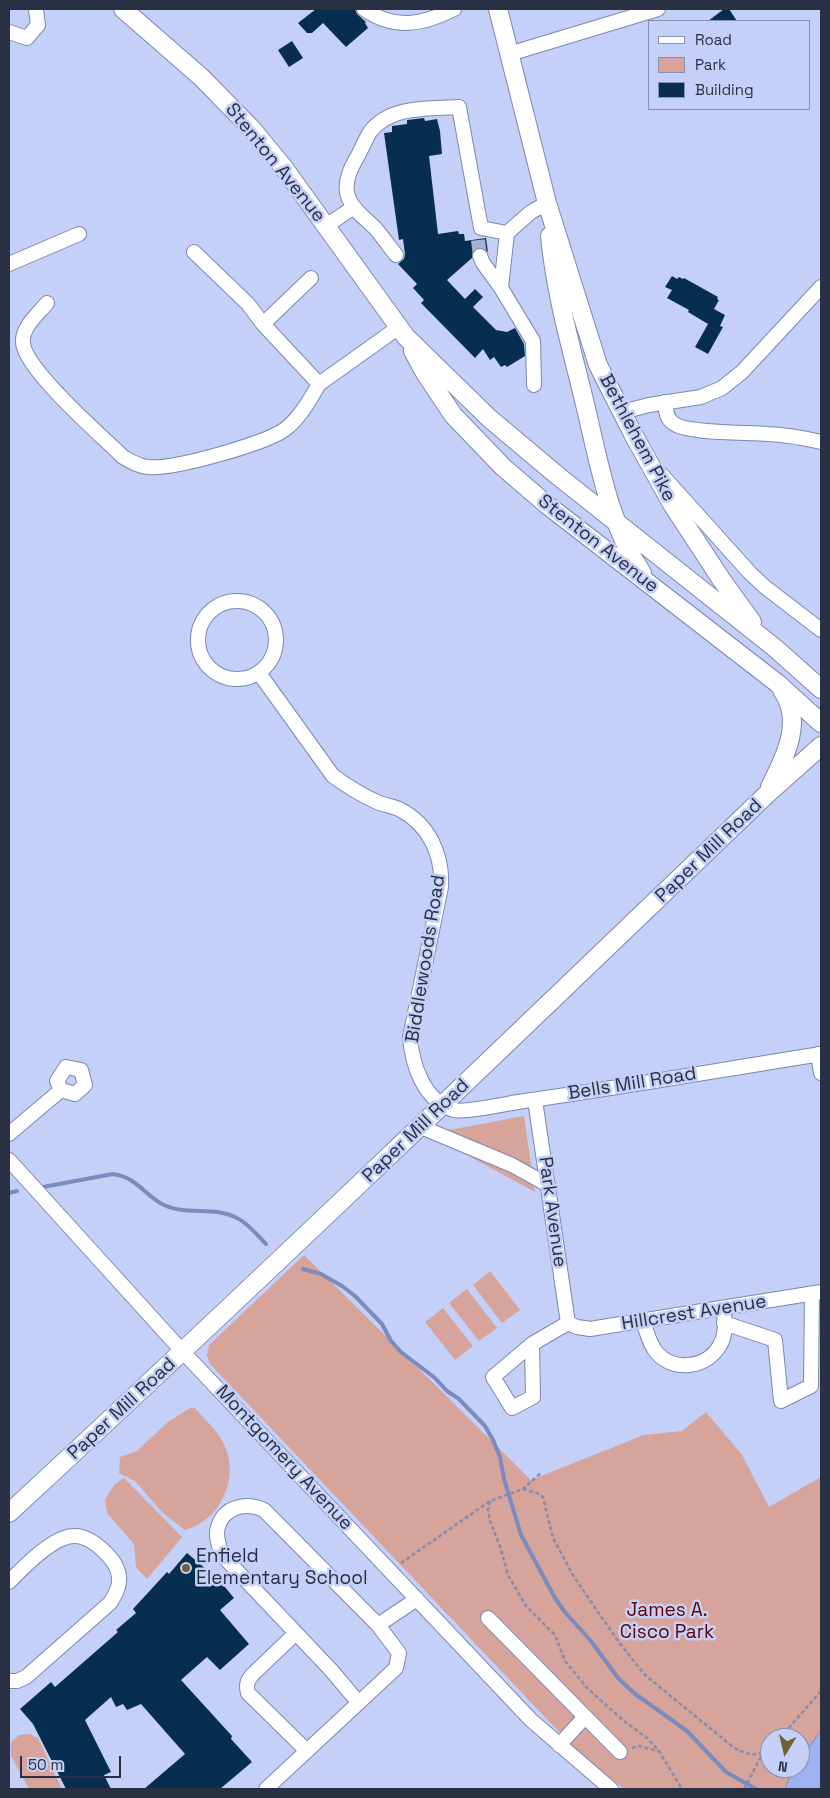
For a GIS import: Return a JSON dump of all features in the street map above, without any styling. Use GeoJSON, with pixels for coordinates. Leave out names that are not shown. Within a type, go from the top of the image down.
{"type":"FeatureCollection","features":[{"type":"Feature","properties":{"kind":"main road","name":"Stenton Avenue"},"geometry":{"type":"LineString","coordinates":[[123,9],[201,77],[234,109],[274,155],[402,332],[443,402],[485,449],[546,504],[777,683],[821,723]]}},
{"type":"Feature","properties":{"kind":"main road","name":"Bethlehem Pike"},"geometry":{"type":"LineString","coordinates":[[498,9],[547,203],[598,365],[645,456],[684,523],[753,623],[775,648]]}},
{"type":"Feature","properties":{"kind":"main road","name":"Bethlehem Pike"},"geometry":{"type":"LineString","coordinates":[[547,203],[550,241],[560,299],[616,523],[629,551],[648,582]]}},
{"type":"Feature","properties":{"kind":"main road","name":"Stenton Avenue"},"geometry":{"type":"LineString","coordinates":[[402,332],[510,438],[775,648],[821,689]]}},
{"type":"Feature","properties":{"kind":"main road"},"geometry":{"type":"LineString","coordinates":[[766,796],[786,756],[791,738],[792,722],[788,701],[777,683]]}},
{"type":"Feature","properties":{"kind":"main road","name":"Paper Mill Road"},"geometry":{"type":"LineString","coordinates":[[9,1513],[183,1352],[766,796],[821,746]]}},
{"type":"Feature","properties":{"kind":"street"},"geometry":{"type":"LineString","coordinates":[[9,32],[27,38],[38,25],[36,9]]}},
{"type":"Feature","properties":{"kind":"street"},"geometry":{"type":"LineString","coordinates":[[364,9],[373,15],[391,22],[403,23],[416,23],[437,18],[454,9]]}},
{"type":"Feature","properties":{"kind":"street"},"geometry":{"type":"LineString","coordinates":[[403,23],[404,9]]}},
{"type":"Feature","properties":{"kind":"street"},"geometry":{"type":"LineString","coordinates":[[509,54],[658,9]]}},
{"type":"Feature","properties":{"kind":"street"},"geometry":{"type":"LineString","coordinates":[[396,255],[354,207],[346,192],[347,180],[352,166],[370,132],[382,121],[402,112],[459,107],[479,234],[507,233],[532,212],[547,203]]}},
{"type":"Feature","properties":{"kind":"street"},"geometry":{"type":"LineString","coordinates":[[326,226],[354,207]]}},
{"type":"Feature","properties":{"kind":"street"},"geometry":{"type":"LineString","coordinates":[[500,288],[507,233]]}},
{"type":"Feature","properties":{"kind":"street"},"geometry":{"type":"LineString","coordinates":[[9,264],[78,234]]}},
{"type":"Feature","properties":{"kind":"street"},"geometry":{"type":"LineString","coordinates":[[194,252],[248,304],[263,324],[319,384]]}},
{"type":"Feature","properties":{"kind":"street"},"geometry":{"type":"LineString","coordinates":[[480,256],[533,341],[534,385]]}},
{"type":"Feature","properties":{"kind":"street"},"geometry":{"type":"LineString","coordinates":[[263,324],[311,278]]}},
{"type":"Feature","properties":{"kind":"street"},"geometry":{"type":"LineString","coordinates":[[622,412],[701,396],[722,388],[742,372],[821,287]]}},
{"type":"Feature","properties":{"kind":"street"},"geometry":{"type":"LineString","coordinates":[[47,303],[27,327],[22,340],[23,349],[50,386],[124,457],[138,466],[158,468],[252,445],[273,436],[285,429],[301,414],[319,384],[402,332]]}},
{"type":"Feature","properties":{"kind":"street"},"geometry":{"type":"LineString","coordinates":[[665,402],[672,424],[685,428],[782,435],[821,442]]}},
{"type":"Feature","properties":{"kind":"street"},"geometry":{"type":"LineString","coordinates":[[645,456],[750,573],[765,587],[821,630]]}},
{"type":"Feature","properties":{"kind":"street"},"geometry":{"type":"LineString","coordinates":[[237,601],[250,603],[262,610],[273,624],[277,638],[275,651],[269,663],[259,672],[247,678],[234,679],[220,675],[209,667],[202,656],[199,644],[200,631],[205,618],[214,609],[237,601]]}},
{"type":"Feature","properties":{"kind":"street","name":"Biddlewoods Road"},"geometry":{"type":"LineString","coordinates":[[259,672],[333,776],[348,787],[411,817],[424,828],[436,849],[440,862],[441,887],[410,1037],[413,1059],[420,1077],[427,1090],[443,1106]]}},
{"type":"Feature","properties":{"kind":"street"},"geometry":{"type":"LineString","coordinates":[[820,1054],[821,1073]]}},
{"type":"Feature","properties":{"kind":"street","name":"Bells Mill Road"},"geometry":{"type":"LineString","coordinates":[[443,1106],[456,1111],[820,1054]]}},
{"type":"Feature","properties":{"kind":"street"},"geometry":{"type":"LineString","coordinates":[[9,1134],[61,1090]]}},
{"type":"Feature","properties":{"kind":"street","name":"Park Avenue"},"geometry":{"type":"LineString","coordinates":[[535,1100],[568,1323]]}},
{"type":"Feature","properties":{"kind":"street"},"geometry":{"type":"LineString","coordinates":[[420,1127],[512,1165],[548,1185]]}},
{"type":"Feature","properties":{"kind":"street","name":"Montgomery Avenue"},"geometry":{"type":"LineString","coordinates":[[9,1160],[183,1352],[530,1720],[611,1789]]}},
{"type":"Feature","properties":{"kind":"street"},"geometry":{"type":"LineString","coordinates":[[724,1323],[775,1340],[781,1401],[811,1386],[816,1293]]}},
{"type":"Feature","properties":{"kind":"street","name":"Hillcrest Avenue"},"geometry":{"type":"LineString","coordinates":[[568,1323],[590,1329],[816,1293]]}},
{"type":"Feature","properties":{"kind":"street"},"geometry":{"type":"LineString","coordinates":[[643,1321],[650,1344],[658,1354],[668,1362],[692,1365],[704,1361],[714,1354],[721,1344],[725,1332],[724,1308]]}},
{"type":"Feature","properties":{"kind":"street"},"geometry":{"type":"LineString","coordinates":[[532,1344],[568,1323]]}},
{"type":"Feature","properties":{"kind":"street"},"geometry":{"type":"LineString","coordinates":[[266,1789],[396,1668],[399,1653],[378,1626],[264,1510],[256,1506],[247,1505],[229,1511],[222,1518],[218,1528],[217,1537],[222,1555],[358,1702]]}},
{"type":"Feature","properties":{"kind":"street"},"geometry":{"type":"LineString","coordinates":[[9,1681],[17,1681],[26,1677],[110,1603],[116,1593],[119,1578],[117,1568],[97,1544],[86,1538],[74,1536],[62,1538],[49,1546],[10,1577]]}},
{"type":"Feature","properties":{"kind":"street"},"geometry":{"type":"LineString","coordinates":[[378,1626],[417,1599]]}},
{"type":"Feature","properties":{"kind":"street"},"geometry":{"type":"LineString","coordinates":[[488,1618],[620,1752]]}},
{"type":"Feature","properties":{"kind":"street"},"geometry":{"type":"LineString","coordinates":[[296,1633],[252,1675],[248,1680],[247,1687],[248,1694],[307,1751]]}},
{"type":"Feature","properties":{"kind":"street"},"geometry":{"type":"LineString","coordinates":[[558,1745],[585,1717]]}},
{"type":"Feature","properties":{"kind":"path"},"geometry":{"type":"LineString","coordinates":[[391,1572],[402,1562],[490,1501],[523,1490],[542,1472]]}},
{"type":"Feature","properties":{"kind":"path"},"geometry":{"type":"LineString","coordinates":[[523,1490],[537,1493],[543,1497],[553,1538],[574,1577],[618,1641],[645,1675],[733,1747],[754,1755],[760,1754]]}},
{"type":"Feature","properties":{"kind":"path"},"geometry":{"type":"LineString","coordinates":[[490,1501],[488,1510],[490,1522],[501,1549],[508,1575],[526,1606],[555,1635],[565,1661],[587,1688],[624,1721],[647,1738],[659,1751],[682,1789]]}},
{"type":"Feature","properties":{"kind":"path"},"geometry":{"type":"LineString","coordinates":[[789,1728],[821,1691]]}},
{"type":"Feature","properties":{"kind":"path"},"geometry":{"type":"LineString","coordinates":[[620,1752],[639,1746],[659,1751]]}},
{"type":"Feature","properties":{"kind":"path"},"geometry":{"type":"LineString","coordinates":[[744,1789],[760,1759]]}},
{"type":"Feature","properties":{"kind":"green space"},"geometry":{"type":"Polygon","coordinates":[[[524,1116],[535,1192],[430,1135],[433,1133],[524,1116]]]}},
{"type":"Feature","properties":{"kind":"green space","name":"James A. Cisco Park"},"geometry":{"type":"Polygon","coordinates":[[[304,1255],[531,1480],[644,1435],[682,1431],[706,1412],[742,1455],[769,1507],[821,1477],[821,1789],[624,1789],[578,1752],[210,1364],[207,1355],[209,1345],[304,1255]]]}},
{"type":"Feature","properties":{"kind":"green space"},"geometry":{"type":"Polygon","coordinates":[[[490,1271],[520,1310],[502,1323],[473,1285],[490,1271]]]}},
{"type":"Feature","properties":{"kind":"green space"},"geometry":{"type":"Polygon","coordinates":[[[467,1289],[497,1328],[479,1341],[449,1303],[467,1289]]]}},
{"type":"Feature","properties":{"kind":"green space"},"geometry":{"type":"Polygon","coordinates":[[[443,1308],[473,1346],[455,1360],[425,1322],[443,1308]]]}},
{"type":"Feature","properties":{"kind":"green space"},"geometry":{"type":"Polygon","coordinates":[[[190,1408],[195,1408],[221,1439],[228,1457],[230,1470],[224,1496],[217,1507],[209,1517],[198,1525],[185,1530],[164,1514],[135,1481],[119,1473],[120,1457],[137,1451],[168,1422],[190,1408]]]}},
{"type":"Feature","properties":{"kind":"green space"},"geometry":{"type":"Polygon","coordinates":[[[124,1478],[182,1537],[147,1579],[136,1567],[134,1544],[107,1513],[105,1499],[115,1484],[124,1478]]]}},
{"type":"Feature","properties":{"kind":"green space"},"geometry":{"type":"Polygon","coordinates":[[[30,1734],[38,1738],[62,1789],[29,1789],[11,1756],[11,1742],[19,1735],[30,1734]]]}},
{"type":"Feature","properties":{"kind":"water"},"geometry":{"type":"Polygon","coordinates":[[[821,1731],[821,1789],[785,1789],[789,1778],[810,1778],[810,1746],[821,1731]]]}},
{"type":"Feature","properties":{"kind":"building"},"geometry":{"type":"Polygon","coordinates":[[[316,9],[355,9],[357,14],[366,22],[368,28],[346,47],[323,23],[312,33],[307,33],[298,23],[316,9]]]}},
{"type":"Feature","properties":{"kind":"building"},"geometry":{"type":"Polygon","coordinates":[[[724,9],[729,9],[736,20],[709,20],[724,9]]]}},
{"type":"Feature","properties":{"kind":"building"},"geometry":{"type":"Polygon","coordinates":[[[292,41],[303,58],[289,67],[278,50],[292,41]]]}},
{"type":"Feature","properties":{"kind":"building"},"geometry":{"type":"Polygon","coordinates":[[[424,118],[425,121],[437,119],[440,131],[442,154],[429,156],[438,234],[458,231],[459,234],[464,234],[465,241],[486,238],[488,252],[482,247],[476,248],[473,251],[472,258],[447,280],[465,299],[475,289],[483,297],[473,307],[496,330],[507,332],[515,328],[524,344],[525,356],[507,367],[505,365],[501,367],[494,357],[490,360],[483,349],[475,358],[421,303],[424,300],[413,288],[417,284],[398,264],[404,259],[405,254],[403,239],[399,240],[384,133],[392,132],[392,126],[407,124],[407,120],[424,118]]]}},
{"type":"Feature","properties":{"kind":"building"},"geometry":{"type":"Polygon","coordinates":[[[672,276],[677,279],[679,277],[684,278],[718,297],[717,299],[719,300],[714,309],[725,315],[720,326],[723,327],[708,354],[695,347],[708,324],[688,312],[689,310],[667,298],[672,290],[665,287],[672,276]]]}},
{"type":"Feature","properties":{"kind":"building","name":"Enfield Elementary School"},"geometry":{"type":"Polygon","coordinates":[[[187,1553],[220,1581],[234,1598],[220,1610],[249,1644],[220,1670],[207,1657],[181,1680],[232,1736],[231,1739],[252,1762],[220,1789],[144,1789],[185,1754],[141,1704],[127,1710],[123,1704],[116,1707],[111,1697],[85,1720],[111,1772],[104,1775],[111,1789],[66,1789],[33,1724],[20,1709],[51,1682],[55,1687],[118,1632],[116,1630],[136,1613],[133,1609],[167,1572],[169,1574],[187,1553]]]}},
{"type":"Feature","properties":{"kind":"waterway"},"geometry":{"type":"LineString","coordinates":[[43,1187],[113,1174],[121,1176],[134,1182],[155,1200],[171,1208],[219,1212],[237,1218],[249,1226],[266,1244]]}},
{"type":"Feature","properties":{"kind":"waterway"},"geometry":{"type":"LineString","coordinates":[[9,1193],[17,1191]]}},
{"type":"Feature","properties":{"kind":"waterway"},"geometry":{"type":"LineString","coordinates":[[303,1269],[321,1274],[355,1296],[382,1324],[391,1341],[401,1352],[459,1399],[485,1426],[500,1457],[504,1479],[521,1535],[564,1611],[591,1641],[618,1678],[634,1693],[687,1731],[726,1772],[756,1789]]}},
{"type":"Feature","properties":{"kind":"tunnel"},"geometry":{"type":"LineString","coordinates":[[478,240],[480,256]]}},
{"type":"Feature","properties":{"kind":"place","name":"Enfield Elementary School"},"geometry":{"type":"Point","coordinates":[186,1568]}}]}
